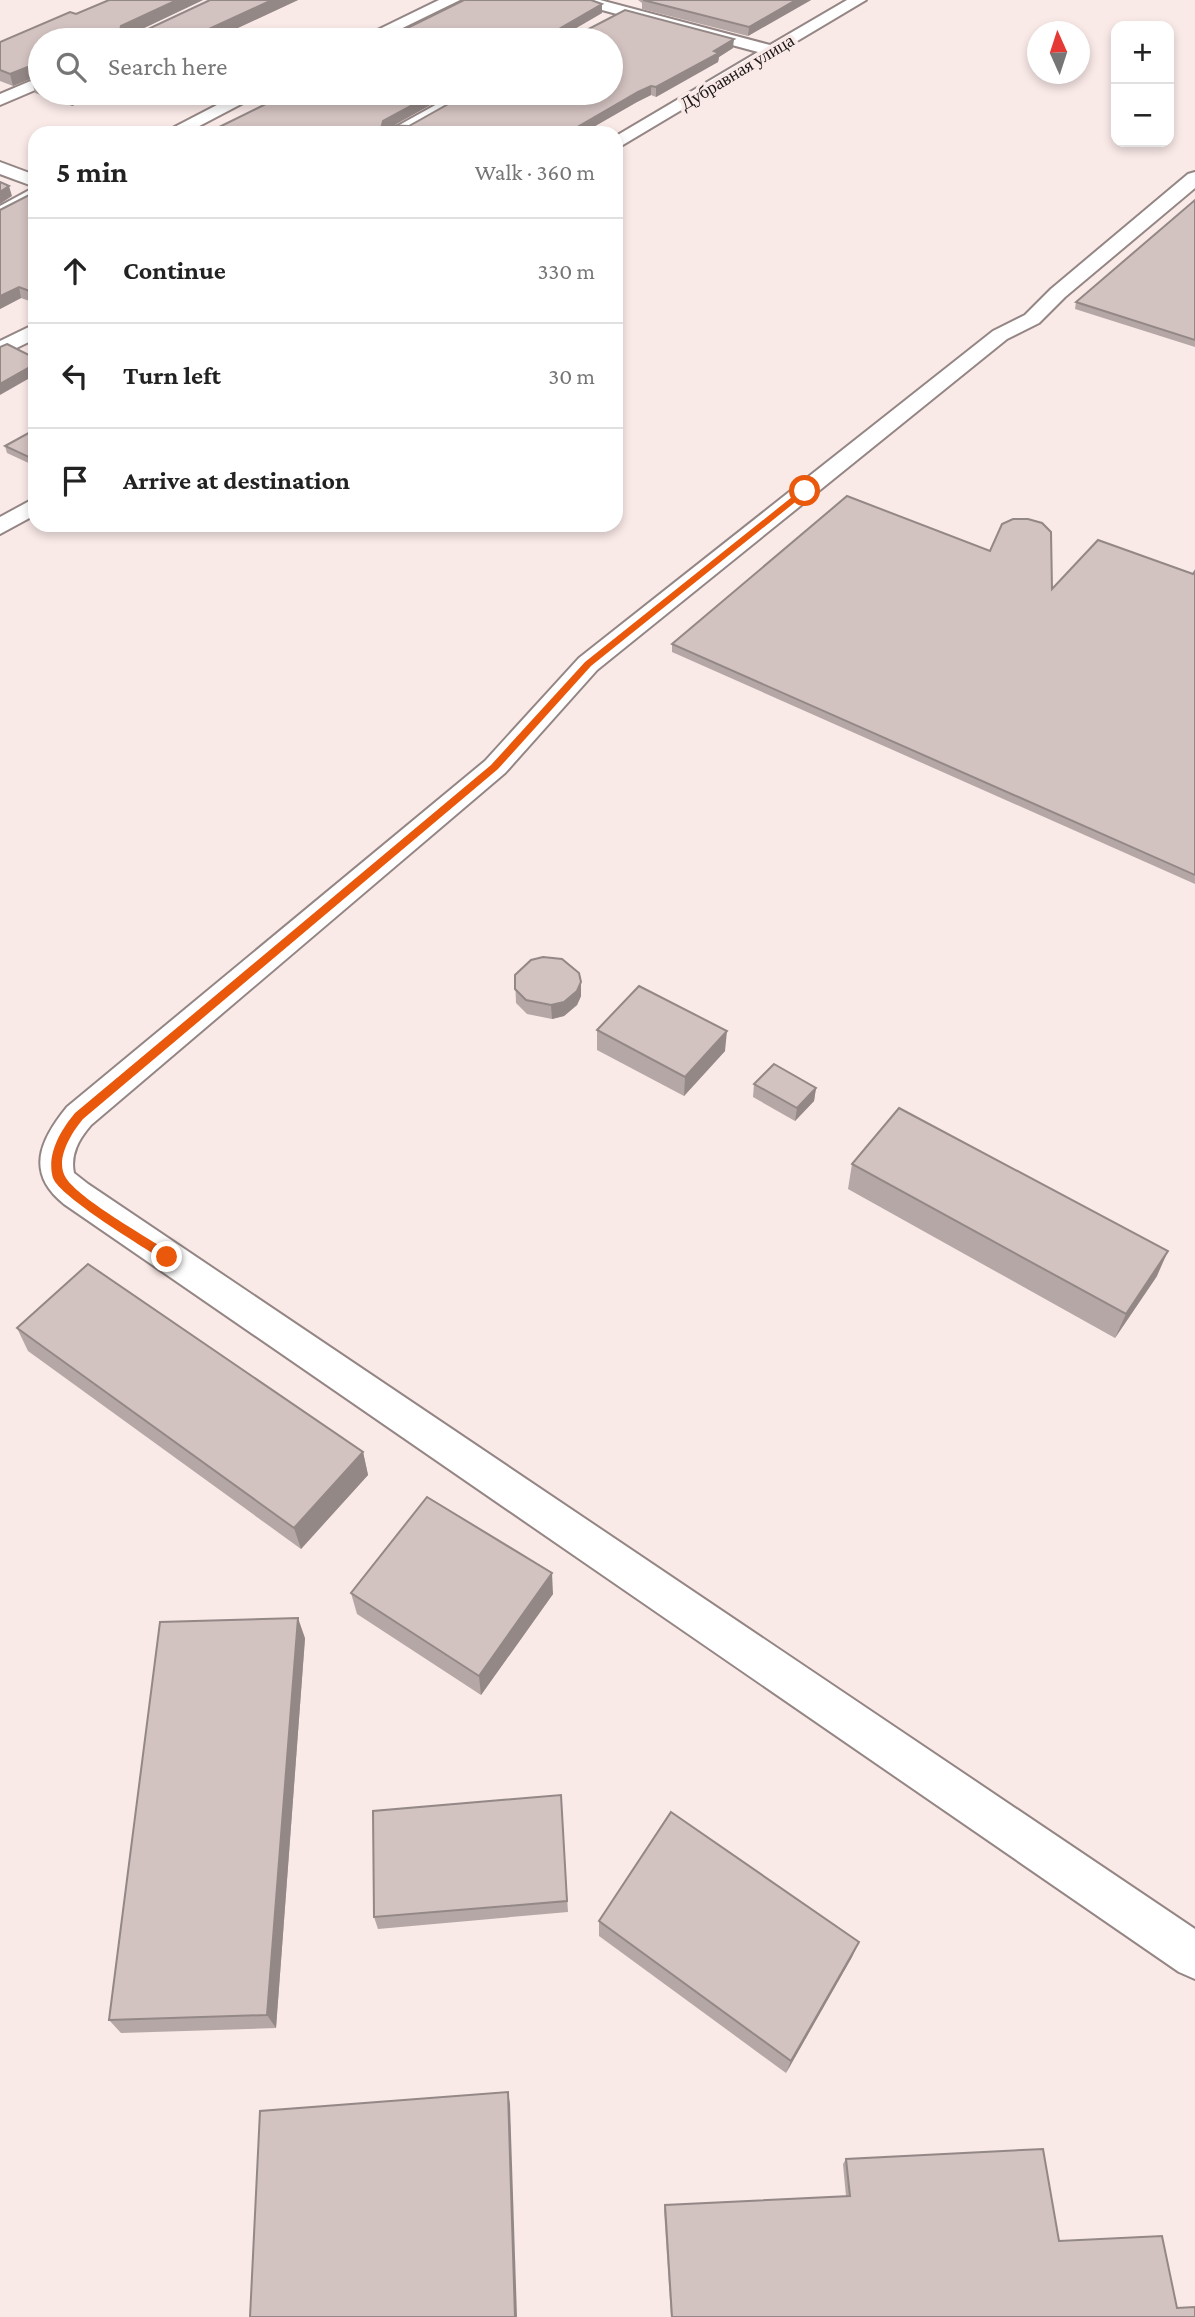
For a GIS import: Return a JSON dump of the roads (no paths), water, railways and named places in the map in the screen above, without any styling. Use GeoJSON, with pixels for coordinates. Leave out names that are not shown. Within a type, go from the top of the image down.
{"type":"FeatureCollection","features":[{"type":"Feature","properties":{"kind":"street"},"geometry":{"type":"LineString","coordinates":[[391,28],[452,0]]}},
{"type":"Feature","properties":{"kind":"street"},"geometry":{"type":"LineString","coordinates":[[582,0],[773,51]]}},
{"type":"Feature","properties":{"kind":"street"},"geometry":{"type":"LineString","coordinates":[[601,23],[644,0]]}},
{"type":"Feature","properties":{"kind":"street","name":"Дубравная улица"},"geometry":{"type":"LineString","coordinates":[[623,140],[858,0]]}},
{"type":"Feature","properties":{"kind":"street"},"geometry":{"type":"LineString","coordinates":[[0,100],[28,87]]}},
{"type":"Feature","properties":{"kind":"street"},"geometry":{"type":"LineString","coordinates":[[186,126],[229,105]]}},
{"type":"Feature","properties":{"kind":"street"},"geometry":{"type":"LineString","coordinates":[[407,126],[447,105]]}},
{"type":"Feature","properties":{"kind":"street"},"geometry":{"type":"LineString","coordinates":[[0,168],[28,178]]}},
{"type":"Feature","properties":{"kind":"street"},"geometry":{"type":"LineString","coordinates":[[1195,178],[1058,293],[1032,319],[1000,335],[588,664],[495,767],[79,1116],[64,1134],[57,1166],[59,1179],[76,1195],[1195,1956]]}},
{"type":"Feature","properties":{"kind":"street"},"geometry":{"type":"LineString","coordinates":[[0,214],[28,196]]}},
{"type":"Feature","properties":{"kind":"street"},"geometry":{"type":"LineString","coordinates":[[0,350],[28,334]]}},
{"type":"Feature","properties":{"kind":"street"},"geometry":{"type":"LineString","coordinates":[[0,527],[28,509]]}}]}
